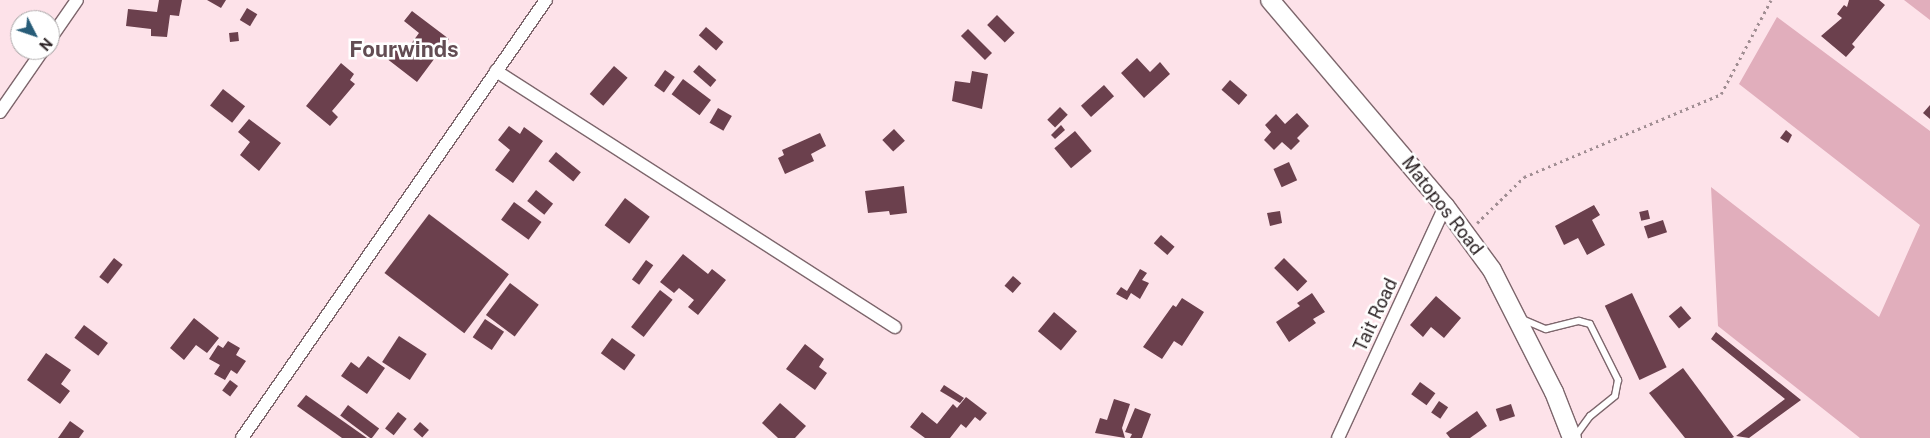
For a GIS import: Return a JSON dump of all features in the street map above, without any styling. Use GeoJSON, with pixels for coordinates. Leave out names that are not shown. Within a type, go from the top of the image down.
{"type":"FeatureCollection","features":[{"type":"Feature","properties":{"kind":"main road","name":"Matopos Road"},"geometry":{"type":"LineString","coordinates":[[1270,0],[1445,206],[1492,270],[1519,317],[1573,438]]}},
{"type":"Feature","properties":{"kind":"street"},"geometry":{"type":"LineString","coordinates":[[60,25],[77,0]]}},
{"type":"Feature","properties":{"kind":"street"},"geometry":{"type":"LineString","coordinates":[[242,438],[546,0]]}},
{"type":"Feature","properties":{"kind":"street"},"geometry":{"type":"LineString","coordinates":[[0,112],[36,60]]}},
{"type":"Feature","properties":{"kind":"street"},"geometry":{"type":"LineString","coordinates":[[496,71],[895,327]]}},
{"type":"Feature","properties":{"kind":"street","name":"Tait Road"},"geometry":{"type":"LineString","coordinates":[[1338,438],[1445,206]]}},
{"type":"Feature","properties":{"kind":"lane"},"geometry":{"type":"LineString","coordinates":[[1519,317],[1546,329],[1578,320],[1590,324],[1618,380],[1615,396],[1590,416],[1573,438]]}},
{"type":"Feature","properties":{"kind":"path"},"geometry":{"type":"LineString","coordinates":[[1465,234],[1524,177],[1720,94],[1771,0]]}},
{"type":"Feature","properties":{"kind":"shaded area"},"geometry":{"type":"Polygon","coordinates":[[[1904,0],[1930,0],[1930,20],[1904,0]]]}},
{"type":"Feature","properties":{"kind":"shaded area"},"geometry":{"type":"Polygon","coordinates":[[[1777,17],[1930,131],[1930,438],[1860,438],[1718,326],[1711,187],[1879,317],[1920,225],[1739,84],[1777,17]]]}},
{"type":"Feature","properties":{"kind":"building"},"geometry":{"type":"Polygon","coordinates":[[[159,0],[182,0],[179,16],[170,15],[167,37],[151,36],[151,29],[126,26],[128,9],[157,12],[159,0]]]}},
{"type":"Feature","properties":{"kind":"building"},"geometry":{"type":"Polygon","coordinates":[[[207,0],[226,0],[221,8],[207,0]]]}},
{"type":"Feature","properties":{"kind":"building"},"geometry":{"type":"Polygon","coordinates":[[[1849,0],[1879,0],[1885,5],[1852,44],[1855,47],[1846,57],[1821,36],[1842,18],[1837,14],[1844,5],[1847,7],[1849,0]]]}},
{"type":"Feature","properties":{"kind":"building"},"geometry":{"type":"Polygon","coordinates":[[[247,8],[257,14],[250,26],[240,20],[247,8]]]}},
{"type":"Feature","properties":{"kind":"building"},"geometry":{"type":"Polygon","coordinates":[[[412,11],[449,39],[417,82],[386,58],[394,48],[403,55],[419,33],[404,21],[412,11]]]}},
{"type":"Feature","properties":{"kind":"building"},"geometry":{"type":"Polygon","coordinates":[[[997,15],[1015,33],[1005,43],[987,25],[997,15]]]}},
{"type":"Feature","properties":{"kind":"building"},"geometry":{"type":"Polygon","coordinates":[[[706,27],[723,42],[716,50],[699,35],[706,27]]]}},
{"type":"Feature","properties":{"kind":"building"},"geometry":{"type":"Polygon","coordinates":[[[968,29],[992,53],[985,60],[961,36],[968,29]]]}},
{"type":"Feature","properties":{"kind":"building"},"geometry":{"type":"Polygon","coordinates":[[[238,32],[239,41],[230,42],[229,33],[238,32]]]}},
{"type":"Feature","properties":{"kind":"building"},"geometry":{"type":"Polygon","coordinates":[[[1137,58],[1150,72],[1160,62],[1170,74],[1144,98],[1121,73],[1137,58]]]}},
{"type":"Feature","properties":{"kind":"building"},"geometry":{"type":"Polygon","coordinates":[[[341,63],[354,74],[350,80],[355,84],[332,111],[338,117],[330,126],[306,106],[341,63]]]}},
{"type":"Feature","properties":{"kind":"building"},"geometry":{"type":"Polygon","coordinates":[[[699,65],[716,80],[710,87],[693,72],[699,65]]]}},
{"type":"Feature","properties":{"kind":"building"},"geometry":{"type":"Polygon","coordinates":[[[614,66],[628,78],[603,106],[590,94],[614,66]]]}},
{"type":"Feature","properties":{"kind":"building"},"geometry":{"type":"Polygon","coordinates":[[[665,70],[675,77],[664,92],[654,86],[665,70]]]}},
{"type":"Feature","properties":{"kind":"building"},"geometry":{"type":"Polygon","coordinates":[[[972,71],[988,74],[982,109],[952,101],[955,81],[970,83],[972,71]]]}},
{"type":"Feature","properties":{"kind":"building"},"geometry":{"type":"Polygon","coordinates":[[[683,79],[711,100],[700,115],[672,94],[683,79]]]}},
{"type":"Feature","properties":{"kind":"building"},"geometry":{"type":"Polygon","coordinates":[[[1230,80],[1247,95],[1239,105],[1221,90],[1230,80]]]}},
{"type":"Feature","properties":{"kind":"building"},"geometry":{"type":"Polygon","coordinates":[[[1104,85],[1114,96],[1091,117],[1081,106],[1104,85]]]}},
{"type":"Feature","properties":{"kind":"building"},"geometry":{"type":"Polygon","coordinates":[[[223,89],[245,106],[232,123],[210,106],[223,89]]]}},
{"type":"Feature","properties":{"kind":"building"},"geometry":{"type":"Polygon","coordinates":[[[1930,105],[1930,119],[1923,113],[1930,105]]]}},
{"type":"Feature","properties":{"kind":"building"},"geometry":{"type":"Polygon","coordinates":[[[1060,107],[1068,115],[1055,128],[1047,120],[1060,107]]]}},
{"type":"Feature","properties":{"kind":"building"},"geometry":{"type":"Polygon","coordinates":[[[718,108],[732,116],[723,131],[710,123],[718,108]]]}},
{"type":"Feature","properties":{"kind":"building"},"geometry":{"type":"Polygon","coordinates":[[[1297,113],[1309,126],[1297,138],[1300,141],[1291,150],[1282,142],[1274,150],[1264,140],[1271,132],[1265,125],[1276,114],[1285,124],[1297,113]]]}},
{"type":"Feature","properties":{"kind":"building"},"geometry":{"type":"Polygon","coordinates":[[[249,119],[281,143],[259,171],[240,155],[250,142],[238,132],[249,119]]]}},
{"type":"Feature","properties":{"kind":"building"},"geometry":{"type":"Polygon","coordinates":[[[1061,125],[1065,130],[1055,139],[1051,135],[1061,125]]]}},
{"type":"Feature","properties":{"kind":"building"},"geometry":{"type":"Polygon","coordinates":[[[509,126],[520,134],[524,127],[543,141],[513,183],[495,170],[510,150],[498,140],[509,126]]]}},
{"type":"Feature","properties":{"kind":"building"},"geometry":{"type":"Polygon","coordinates":[[[894,129],[905,141],[893,152],[882,140],[894,129]]]}},
{"type":"Feature","properties":{"kind":"building"},"geometry":{"type":"Polygon","coordinates":[[[1786,130],[1792,135],[1788,143],[1780,138],[1786,130]]]}},
{"type":"Feature","properties":{"kind":"building"},"geometry":{"type":"Polygon","coordinates":[[[1075,131],[1092,151],[1071,168],[1054,148],[1075,131]]]}},
{"type":"Feature","properties":{"kind":"building"},"geometry":{"type":"Polygon","coordinates":[[[820,133],[826,146],[811,154],[814,161],[785,174],[778,158],[784,155],[782,150],[820,133]]]}},
{"type":"Feature","properties":{"kind":"building"},"geometry":{"type":"Polygon","coordinates":[[[556,152],[581,172],[573,181],[548,161],[556,152]]]}},
{"type":"Feature","properties":{"kind":"building"},"geometry":{"type":"Polygon","coordinates":[[[1289,162],[1297,180],[1282,187],[1273,169],[1289,162]]]}},
{"type":"Feature","properties":{"kind":"building"},"geometry":{"type":"Polygon","coordinates":[[[904,186],[907,213],[890,215],[889,211],[868,213],[865,191],[904,186]]]}},
{"type":"Feature","properties":{"kind":"building"},"geometry":{"type":"Polygon","coordinates":[[[536,190],[553,204],[544,215],[527,201],[536,190]]]}},
{"type":"Feature","properties":{"kind":"building"},"geometry":{"type":"Polygon","coordinates":[[[625,198],[650,217],[629,244],[605,225],[625,198]]]}},
{"type":"Feature","properties":{"kind":"building"},"geometry":{"type":"Polygon","coordinates":[[[514,202],[542,222],[529,240],[501,220],[514,202]]]}},
{"type":"Feature","properties":{"kind":"building"},"geometry":{"type":"Polygon","coordinates":[[[1594,205],[1600,215],[1592,220],[1605,245],[1587,255],[1578,238],[1564,245],[1555,226],[1594,205]]]}},
{"type":"Feature","properties":{"kind":"building"},"geometry":{"type":"Polygon","coordinates":[[[1648,210],[1650,219],[1641,221],[1639,212],[1648,210]]]}},
{"type":"Feature","properties":{"kind":"building"},"geometry":{"type":"Polygon","coordinates":[[[1280,211],[1282,223],[1270,226],[1267,213],[1280,211]]]}},
{"type":"Feature","properties":{"kind":"building"},"geometry":{"type":"Polygon","coordinates":[[[429,214],[509,274],[464,333],[384,273],[429,214]]]}},
{"type":"Feature","properties":{"kind":"building"},"geometry":{"type":"Polygon","coordinates":[[[1663,220],[1667,232],[1648,239],[1644,226],[1663,220]]]}},
{"type":"Feature","properties":{"kind":"building"},"geometry":{"type":"Polygon","coordinates":[[[1161,235],[1175,247],[1167,255],[1154,243],[1161,235]]]}},
{"type":"Feature","properties":{"kind":"building"},"geometry":{"type":"Polygon","coordinates":[[[683,254],[708,274],[712,269],[726,280],[698,315],[688,307],[694,300],[679,288],[674,293],[660,282],[683,254]]]}},
{"type":"Feature","properties":{"kind":"building"},"geometry":{"type":"Polygon","coordinates":[[[114,258],[123,265],[108,284],[99,277],[114,258]]]}},
{"type":"Feature","properties":{"kind":"building"},"geometry":{"type":"Polygon","coordinates":[[[1284,258],[1307,281],[1297,291],[1274,268],[1284,258]]]}},
{"type":"Feature","properties":{"kind":"building"},"geometry":{"type":"Polygon","coordinates":[[[646,260],[653,265],[639,285],[632,279],[646,260]]]}},
{"type":"Feature","properties":{"kind":"building"},"geometry":{"type":"Polygon","coordinates":[[[1140,269],[1147,273],[1142,280],[1149,283],[1140,299],[1131,293],[1127,300],[1116,294],[1121,287],[1127,291],[1140,269]]]}},
{"type":"Feature","properties":{"kind":"building"},"geometry":{"type":"Polygon","coordinates":[[[1013,276],[1021,283],[1013,293],[1004,286],[1013,276]]]}},
{"type":"Feature","properties":{"kind":"building"},"geometry":{"type":"Polygon","coordinates":[[[510,283],[539,305],[515,337],[486,315],[510,283]]]}},
{"type":"Feature","properties":{"kind":"building"},"geometry":{"type":"Polygon","coordinates":[[[660,290],[673,300],[644,337],[631,327],[660,290]]]}},
{"type":"Feature","properties":{"kind":"building"},"geometry":{"type":"Polygon","coordinates":[[[1312,293],[1325,312],[1313,319],[1316,323],[1289,342],[1276,322],[1300,306],[1297,303],[1312,293]]]}},
{"type":"Feature","properties":{"kind":"building"},"geometry":{"type":"Polygon","coordinates":[[[1632,293],[1667,367],[1639,380],[1605,306],[1632,293]]]}},
{"type":"Feature","properties":{"kind":"building"},"geometry":{"type":"Polygon","coordinates":[[[1436,296],[1461,318],[1444,338],[1431,327],[1423,337],[1410,325],[1436,296]]]}},
{"type":"Feature","properties":{"kind":"building"},"geometry":{"type":"Polygon","coordinates":[[[1182,298],[1204,312],[1182,346],[1174,341],[1162,359],[1143,347],[1173,305],[1176,307],[1182,298]]]}},
{"type":"Feature","properties":{"kind":"building"},"geometry":{"type":"Polygon","coordinates":[[[1681,306],[1691,318],[1679,329],[1669,316],[1681,306]]]}},
{"type":"Feature","properties":{"kind":"building"},"geometry":{"type":"Polygon","coordinates":[[[1054,312],[1077,331],[1061,350],[1038,331],[1054,312]]]}},
{"type":"Feature","properties":{"kind":"building"},"geometry":{"type":"Polygon","coordinates":[[[194,318],[219,338],[207,353],[196,345],[184,360],[170,348],[194,318]]]}},
{"type":"Feature","properties":{"kind":"building"},"geometry":{"type":"Polygon","coordinates":[[[485,319],[504,332],[492,350],[473,337],[485,319]]]}},
{"type":"Feature","properties":{"kind":"building"},"geometry":{"type":"Polygon","coordinates":[[[84,325],[108,343],[98,356],[74,338],[84,325]]]}},
{"type":"Feature","properties":{"kind":"building"},"geometry":{"type":"Polygon","coordinates":[[[1716,332],[1801,400],[1749,438],[1736,436],[1785,399],[1711,339],[1716,332]]]}},
{"type":"Feature","properties":{"kind":"building"},"geometry":{"type":"Polygon","coordinates":[[[399,336],[427,354],[410,380],[382,362],[399,336]]]}},
{"type":"Feature","properties":{"kind":"building"},"geometry":{"type":"Polygon","coordinates":[[[612,338],[635,355],[624,370],[601,353],[612,338]]]}},
{"type":"Feature","properties":{"kind":"building"},"geometry":{"type":"Polygon","coordinates":[[[228,341],[240,348],[236,355],[246,361],[237,374],[231,370],[225,380],[214,374],[220,365],[209,359],[218,345],[223,348],[228,341]]]}},
{"type":"Feature","properties":{"kind":"building"},"geometry":{"type":"Polygon","coordinates":[[[805,344],[824,359],[819,367],[827,373],[815,390],[786,369],[805,344]]]}},
{"type":"Feature","properties":{"kind":"building"},"geometry":{"type":"Polygon","coordinates":[[[46,353],[71,370],[61,384],[70,391],[60,404],[27,380],[46,353]]]}},
{"type":"Feature","properties":{"kind":"building"},"geometry":{"type":"Polygon","coordinates":[[[368,356],[385,368],[367,394],[341,376],[351,362],[359,368],[368,356]]]}},
{"type":"Feature","properties":{"kind":"building"},"geometry":{"type":"Polygon","coordinates":[[[1683,368],[1734,437],[1685,438],[1649,393],[1683,368]]]}},
{"type":"Feature","properties":{"kind":"building"},"geometry":{"type":"Polygon","coordinates":[[[230,380],[238,386],[230,396],[222,390],[230,380]]]}},
{"type":"Feature","properties":{"kind":"building"},"geometry":{"type":"Polygon","coordinates":[[[1420,382],[1435,393],[1427,405],[1411,394],[1420,382]]]}},
{"type":"Feature","properties":{"kind":"building"},"geometry":{"type":"Polygon","coordinates":[[[944,385],[964,398],[960,403],[940,391],[944,385]]]}},
{"type":"Feature","properties":{"kind":"building"},"geometry":{"type":"Polygon","coordinates":[[[306,395],[367,438],[342,438],[297,406],[306,395]]]}},
{"type":"Feature","properties":{"kind":"building"},"geometry":{"type":"Polygon","coordinates":[[[966,397],[987,413],[980,421],[975,417],[966,428],[961,424],[950,438],[925,438],[910,427],[922,412],[937,424],[953,404],[957,408],[966,397]]]}},
{"type":"Feature","properties":{"kind":"building"},"geometry":{"type":"Polygon","coordinates":[[[1114,399],[1130,404],[1122,428],[1125,438],[1095,433],[1100,418],[1107,420],[1114,399]]]}},
{"type":"Feature","properties":{"kind":"building"},"geometry":{"type":"Polygon","coordinates":[[[1439,401],[1448,407],[1440,419],[1431,413],[1439,401]]]}},
{"type":"Feature","properties":{"kind":"building"},"geometry":{"type":"Polygon","coordinates":[[[780,403],[806,426],[795,438],[778,438],[762,423],[780,403]]]}},
{"type":"Feature","properties":{"kind":"building"},"geometry":{"type":"Polygon","coordinates":[[[1511,404],[1515,416],[1500,421],[1496,409],[1511,404]]]}},
{"type":"Feature","properties":{"kind":"building"},"geometry":{"type":"Polygon","coordinates":[[[348,405],[379,428],[370,438],[340,415],[348,405]]]}},
{"type":"Feature","properties":{"kind":"building"},"geometry":{"type":"Polygon","coordinates":[[[1135,408],[1151,414],[1142,438],[1130,438],[1132,434],[1125,432],[1135,408]]]}},
{"type":"Feature","properties":{"kind":"building"},"geometry":{"type":"Polygon","coordinates":[[[1477,411],[1487,426],[1470,438],[1450,438],[1446,433],[1477,411]]]}},
{"type":"Feature","properties":{"kind":"building"},"geometry":{"type":"Polygon","coordinates":[[[398,412],[407,419],[394,435],[385,429],[398,412]]]}},
{"type":"Feature","properties":{"kind":"building"},"geometry":{"type":"Polygon","coordinates":[[[70,421],[84,431],[79,438],[58,438],[70,421]]]}},
{"type":"Feature","properties":{"kind":"building"},"geometry":{"type":"Polygon","coordinates":[[[420,422],[429,430],[422,437],[413,429],[420,422]]]}},
{"type":"Feature","properties":{"kind":"district","name":"Fourwinds"},"geometry":{"type":"Point","coordinates":[404,50]}}]}
